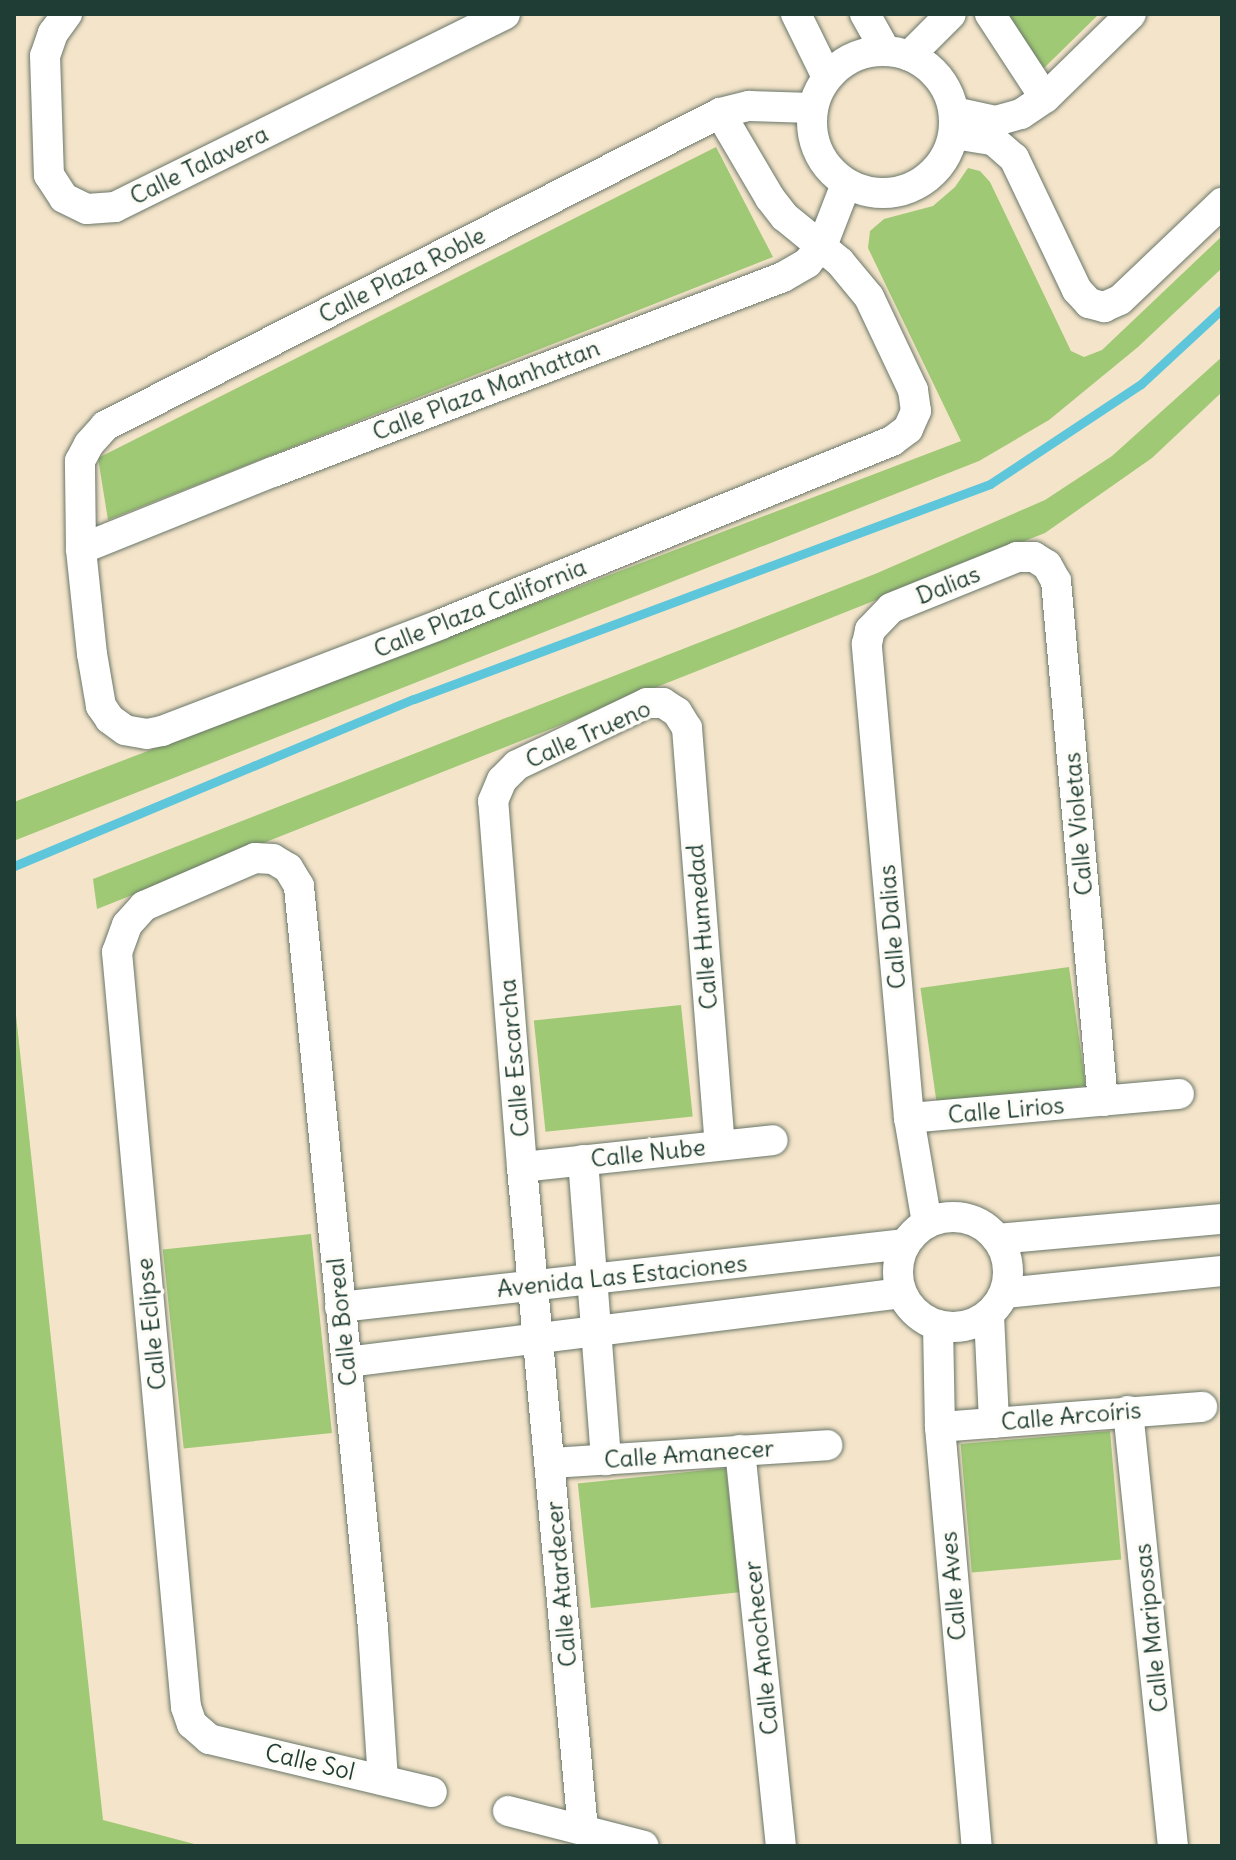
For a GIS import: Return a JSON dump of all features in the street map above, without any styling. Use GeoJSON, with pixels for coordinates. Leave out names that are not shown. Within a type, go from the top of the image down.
{"type":"FeatureCollection","features":[{"type":"Feature","properties":{"kind":"street","name":"Calle Talavera"},"geometry":{"type":"LineString","coordinates":[[67,14],[53,33],[45,56],[49,175],[64,198],[87,209],[115,207],[505,14]]}},
{"type":"Feature","properties":{"kind":"street"},"geometry":{"type":"LineString","coordinates":[[796,14],[827,77]]}},
{"type":"Feature","properties":{"kind":"street"},"geometry":{"type":"LineString","coordinates":[[865,14],[897,53],[930,69],[946,88],[954,122],[946,157],[932,175],[913,188],[890,194],[867,193],[846,184],[818,154],[813,139],[812,108],[827,77],[842,63],[860,54],[897,53],[951,14]]}},
{"type":"Feature","properties":{"kind":"street"},"geometry":{"type":"LineString","coordinates":[[990,14],[1045,98]]}},
{"type":"Feature","properties":{"kind":"street"},"geometry":{"type":"LineString","coordinates":[[954,122],[973,118],[996,121],[1021,114],[1045,98],[1131,14]]}},
{"type":"Feature","properties":{"kind":"street","name":"Calle Plaza Roble"},"geometry":{"type":"LineString","coordinates":[[89,444],[105,426],[720,113],[749,106],[812,108]]}},
{"type":"Feature","properties":{"kind":"street"},"geometry":{"type":"LineString","coordinates":[[720,113],[770,198],[785,217],[822,246]]}},
{"type":"Feature","properties":{"kind":"street"},"geometry":{"type":"LineString","coordinates":[[954,122],[993,140],[1014,158],[1077,290],[1089,303],[1104,307],[1120,300],[1222,203]]}},
{"type":"Feature","properties":{"kind":"street","name":"Calle Plaza Manhattan"},"geometry":{"type":"LineString","coordinates":[[81,549],[273,472],[783,277],[807,263],[822,246],[846,184]]}},
{"type":"Feature","properties":{"kind":"street","name":"Calle Plaza California"},"geometry":{"type":"LineString","coordinates":[[89,444],[80,461],[81,549],[101,706],[110,719],[125,730],[147,734],[427,630],[878,447],[908,429],[916,411],[913,390],[869,297],[856,278],[822,246]]}},
{"type":"Feature","properties":{"kind":"street","name":"Dalias"},"geometry":{"type":"LineString","coordinates":[[870,630],[891,608],[1017,557],[1034,557]]}},
{"type":"Feature","properties":{"kind":"street","name":"Calle Violetas"},"geometry":{"type":"LineString","coordinates":[[1034,557],[1047,565],[1056,581],[1103,1101]]}},
{"type":"Feature","properties":{"kind":"street","name":"Calle Dalias"},"geometry":{"type":"LineString","coordinates":[[870,630],[867,644],[909,1118],[927,1223]]}},
{"type":"Feature","properties":{"kind":"street","name":"Calle Trueno"},"geometry":{"type":"LineString","coordinates":[[502,780],[517,765],[647,703],[663,703],[677,712]]}},
{"type":"Feature","properties":{"kind":"street","name":"Calle Humedad"},"geometry":{"type":"LineString","coordinates":[[677,712],[687,728],[720,1145]]}},
{"type":"Feature","properties":{"kind":"street","name":"Calle Escarcha"},"geometry":{"type":"LineString","coordinates":[[502,780],[493,801],[539,1338]]}},
{"type":"Feature","properties":{"kind":"street","name":"Calle Boreal"},"geometry":{"type":"LineString","coordinates":[[127,925],[144,906],[255,858],[273,859],[288,868],[299,886],[347,1362],[383,1780]]}},
{"type":"Feature","properties":{"kind":"street","name":"Calle Eclipse"},"geometry":{"type":"LineString","coordinates":[[127,925],[117,952],[132,1147],[186,1707],[192,1724]]}},
{"type":"Feature","properties":{"kind":"street","name":"Calle Lirios"},"geometry":{"type":"LineString","coordinates":[[909,1118],[1179,1094]]}},
{"type":"Feature","properties":{"kind":"street","name":"Calle Nube"},"geometry":{"type":"LineString","coordinates":[[522,1167],[773,1140]]}},
{"type":"Feature","properties":{"kind":"street"},"geometry":{"type":"LineString","coordinates":[[583,1160],[606,1460]]}},
{"type":"Feature","properties":{"kind":"street"},"geometry":{"type":"LineString","coordinates":[[994,1423],[997,1304],[1007,1265],[997,1239],[987,1227],[957,1216],[927,1223],[905,1244],[899,1260],[902,1293],[911,1308],[938,1325],[956,1327],[973,1324],[997,1304],[1222,1271]]}},
{"type":"Feature","properties":{"kind":"street"},"geometry":{"type":"LineString","coordinates":[[997,1239],[1222,1219]]}},
{"type":"Feature","properties":{"kind":"street","name":"Avenida Las Estaciones"},"geometry":{"type":"LineString","coordinates":[[340,1307],[905,1244]]}},
{"type":"Feature","properties":{"kind":"street","name":"Avenida Las Estaciones"},"geometry":{"type":"LineString","coordinates":[[347,1362],[902,1293]]}},
{"type":"Feature","properties":{"kind":"street","name":"Calle Aves"},"geometry":{"type":"LineString","coordinates":[[938,1325],[940,1427],[977,1846]]}},
{"type":"Feature","properties":{"kind":"street","name":"Calle Atardecer"},"geometry":{"type":"LineString","coordinates":[[539,1338],[583,1830]]}},
{"type":"Feature","properties":{"kind":"street","name":"Calle Arcoíris"},"geometry":{"type":"LineString","coordinates":[[940,1427],[1202,1407]]}},
{"type":"Feature","properties":{"kind":"street","name":"Calle Mariposas"},"geometry":{"type":"LineString","coordinates":[[1128,1411],[1173,1846]]}},
{"type":"Feature","properties":{"kind":"street","name":"Calle Amanecer"},"geometry":{"type":"LineString","coordinates":[[551,1463],[827,1445]]}},
{"type":"Feature","properties":{"kind":"street","name":"Calle Anochecer"},"geometry":{"type":"LineString","coordinates":[[740,1450],[781,1846]]}},
{"type":"Feature","properties":{"kind":"street","name":"Calle Sol"},"geometry":{"type":"LineString","coordinates":[[192,1724],[209,1739],[432,1792]]}},
{"type":"Feature","properties":{"kind":"street"},"geometry":{"type":"LineString","coordinates":[[508,1811],[644,1846]]}},
{"type":"Feature","properties":{"kind":"green space"},"geometry":{"type":"Polygon","coordinates":[[[1006,14],[1099,14],[1044,68],[1006,14]]]}},
{"type":"Feature","properties":{"kind":"green space"},"geometry":{"type":"Polygon","coordinates":[[[716,147],[773,257],[108,520],[98,458],[716,147]]]}},
{"type":"Feature","properties":{"kind":"green space"},"geometry":{"type":"Polygon","coordinates":[[[968,168],[980,171],[990,182],[1071,351],[1084,357],[1102,350],[1222,236],[1222,268],[1138,347],[1049,420],[979,461],[16,840],[14,802],[961,441],[868,248],[870,231],[884,219],[933,206],[955,187],[968,168]]]}},
{"type":"Feature","properties":{"kind":"green space"},"geometry":{"type":"Polygon","coordinates":[[[1222,357],[1222,392],[1152,458],[1045,533],[97,909],[93,879],[875,574],[1045,500],[1112,456],[1222,357]]]}},
{"type":"Feature","properties":{"kind":"green space"},"geometry":{"type":"Polygon","coordinates":[[[1069,967],[1086,1086],[937,1107],[920,988],[1069,967]]]}},
{"type":"Feature","properties":{"kind":"green space"},"geometry":{"type":"Polygon","coordinates":[[[14,997],[103,1820],[202,1846],[14,1846],[14,997]]]}},
{"type":"Feature","properties":{"kind":"green space"},"geometry":{"type":"Polygon","coordinates":[[[681,1005],[693,1116],[546,1132],[534,1020],[681,1005]]]}},
{"type":"Feature","properties":{"kind":"green space"},"geometry":{"type":"Polygon","coordinates":[[[311,1234],[332,1433],[184,1448],[163,1250],[311,1234]]]}},
{"type":"Feature","properties":{"kind":"green space"},"geometry":{"type":"Polygon","coordinates":[[[1110,1431],[1121,1560],[972,1573],[961,1444],[1110,1431]]]}},
{"type":"Feature","properties":{"kind":"green space"},"geometry":{"type":"Polygon","coordinates":[[[726,1468],[739,1592],[591,1608],[578,1484],[726,1468]]]}},
{"type":"Feature","properties":{"kind":"waterway"},"geometry":{"type":"LineString","coordinates":[[14,866],[414,699],[990,484],[1141,384],[1222,309]]}}]}
